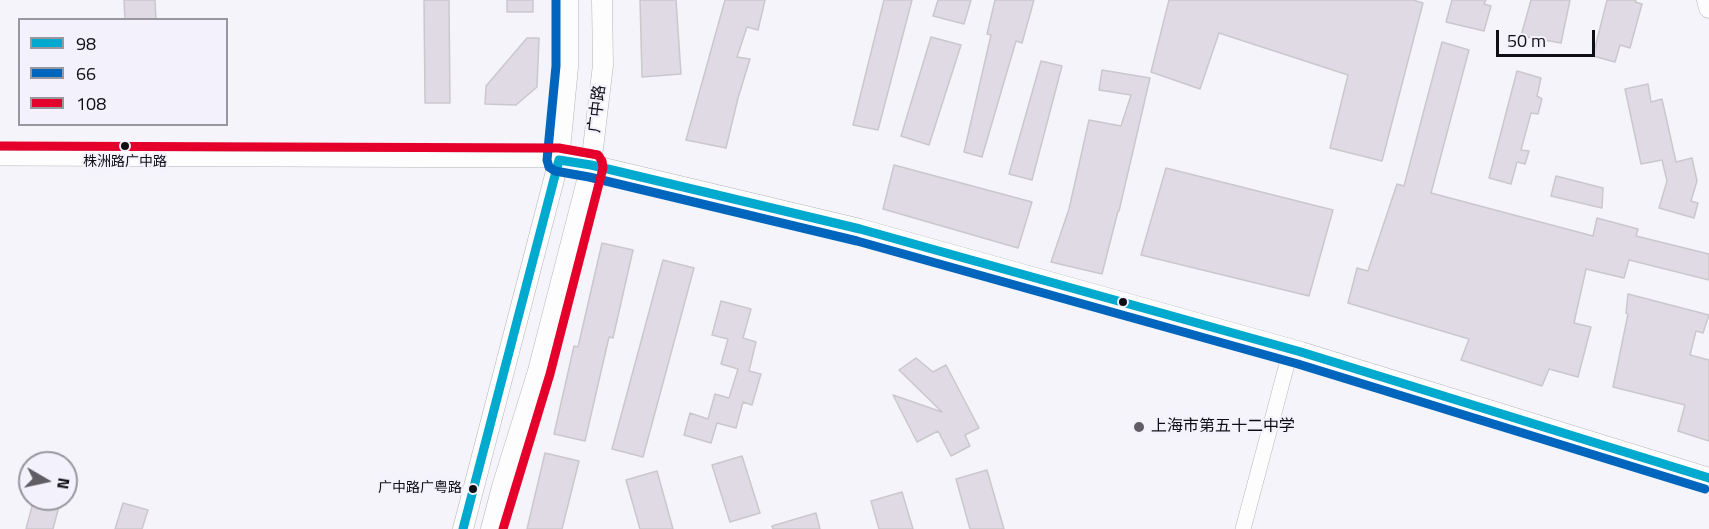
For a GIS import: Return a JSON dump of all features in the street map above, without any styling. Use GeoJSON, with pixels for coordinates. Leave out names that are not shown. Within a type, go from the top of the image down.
{"type":"FeatureCollection","features":[{"type":"Feature","properties":{"kind":"main road","name":"广中路"},"geometry":{"type":"LineString","coordinates":[[463,529],[559,160],[568,67],[568,0]]}},
{"type":"Feature","properties":{"kind":"main road","name":"广中路"},"geometry":{"type":"LineString","coordinates":[[491,529],[538,371],[591,165],[603,65],[602,0]]}},
{"type":"Feature","properties":{"kind":"main road"},"geometry":{"type":"LineString","coordinates":[[1707,0],[1709,8]]}},
{"type":"Feature","properties":{"kind":"main road"},"geometry":{"type":"LineString","coordinates":[[559,160],[591,165],[861,229],[1291,349],[1709,478]]}},
{"type":"Feature","properties":{"kind":"street"},"geometry":{"type":"LineString","coordinates":[[0,158],[559,160]]}},
{"type":"Feature","properties":{"kind":"street"},"geometry":{"type":"LineString","coordinates":[[1243,529],[1291,349]]}},
{"type":"Feature","properties":{"kind":"building"},"geometry":{"type":"Polygon","coordinates":[[[124,0],[155,0],[156,18],[125,18],[124,0]]]}},
{"type":"Feature","properties":{"kind":"building"},"geometry":{"type":"Polygon","coordinates":[[[424,0],[449,0],[450,103],[425,103],[424,0]]]}},
{"type":"Feature","properties":{"kind":"building"},"geometry":{"type":"Polygon","coordinates":[[[507,0],[533,0],[533,12],[507,12],[507,0]]]}},
{"type":"Feature","properties":{"kind":"building"},"geometry":{"type":"Polygon","coordinates":[[[640,0],[676,0],[681,74],[642,77],[640,0]]]}},
{"type":"Feature","properties":{"kind":"building"},"geometry":{"type":"Polygon","coordinates":[[[725,0],[765,0],[758,30],[747,27],[737,57],[750,59],[726,148],[686,140],[725,0]]]}},
{"type":"Feature","properties":{"kind":"building"},"geometry":{"type":"Polygon","coordinates":[[[884,0],[912,0],[878,130],[853,125],[884,0]]]}},
{"type":"Feature","properties":{"kind":"building"},"geometry":{"type":"Polygon","coordinates":[[[938,0],[971,0],[964,24],[933,16],[938,0]]]}},
{"type":"Feature","properties":{"kind":"building"},"geometry":{"type":"Polygon","coordinates":[[[995,0],[1034,0],[1022,43],[1016,41],[982,157],[964,152],[991,35],[987,34],[995,0]]]}},
{"type":"Feature","properties":{"kind":"building"},"geometry":{"type":"Polygon","coordinates":[[[1169,0],[1413,0],[1423,3],[1382,161],[1330,148],[1348,75],[1219,33],[1200,89],[1151,72],[1169,0]]]}},
{"type":"Feature","properties":{"kind":"building"},"geometry":{"type":"Polygon","coordinates":[[[1452,0],[1486,0],[1484,4],[1491,6],[1484,31],[1446,22],[1452,0]]]}},
{"type":"Feature","properties":{"kind":"building"},"geometry":{"type":"Polygon","coordinates":[[[1531,0],[1570,0],[1561,43],[1521,36],[1531,0]]]}},
{"type":"Feature","properties":{"kind":"building"},"geometry":{"type":"Polygon","coordinates":[[[1607,0],[1636,0],[1635,2],[1642,4],[1630,48],[1620,45],[1615,62],[1593,56],[1607,0]]]}},
{"type":"Feature","properties":{"kind":"building"},"geometry":{"type":"Polygon","coordinates":[[[931,37],[961,45],[929,145],[901,136],[931,37]]]}},
{"type":"Feature","properties":{"kind":"building"},"geometry":{"type":"Polygon","coordinates":[[[527,38],[539,38],[537,87],[516,105],[485,104],[486,86],[527,38]]]}},
{"type":"Feature","properties":{"kind":"building"},"geometry":{"type":"Polygon","coordinates":[[[1442,42],[1469,50],[1431,193],[1593,236],[1597,218],[1638,229],[1636,236],[1709,254],[1709,280],[1629,260],[1624,278],[1586,269],[1574,323],[1591,327],[1578,377],[1549,369],[1542,386],[1461,360],[1469,339],[1348,303],[1357,268],[1368,271],[1397,184],[1404,186],[1442,42]]]}},
{"type":"Feature","properties":{"kind":"building"},"geometry":{"type":"Polygon","coordinates":[[[1041,61],[1062,66],[1032,180],[1009,174],[1041,61]]]}},
{"type":"Feature","properties":{"kind":"building"},"geometry":{"type":"Polygon","coordinates":[[[1102,70],[1150,78],[1102,274],[1051,262],[1069,209],[1089,120],[1121,126],[1131,95],[1099,90],[1102,70]]]}},
{"type":"Feature","properties":{"kind":"building"},"geometry":{"type":"Polygon","coordinates":[[[1517,71],[1541,78],[1537,96],[1542,99],[1538,114],[1531,113],[1521,150],[1529,151],[1525,164],[1517,162],[1511,184],[1489,178],[1517,71]]]}},
{"type":"Feature","properties":{"kind":"building"},"geometry":{"type":"Polygon","coordinates":[[[1648,84],[1651,102],[1662,99],[1676,162],[1692,158],[1697,181],[1691,201],[1698,203],[1694,218],[1659,208],[1667,181],[1662,160],[1641,164],[1625,89],[1648,84]]]}},
{"type":"Feature","properties":{"kind":"building"},"geometry":{"type":"Polygon","coordinates":[[[894,165],[1032,202],[1018,248],[883,209],[894,165]]]}},
{"type":"Feature","properties":{"kind":"building"},"geometry":{"type":"Polygon","coordinates":[[[1166,168],[1333,210],[1309,296],[1141,255],[1166,168]]]}},
{"type":"Feature","properties":{"kind":"building"},"geometry":{"type":"Polygon","coordinates":[[[1556,176],[1603,188],[1602,208],[1551,196],[1556,176]]]}},
{"type":"Feature","properties":{"kind":"building"},"geometry":{"type":"Polygon","coordinates":[[[602,243],[633,250],[613,338],[609,337],[585,441],[554,434],[574,346],[578,347],[602,243]]]}},
{"type":"Feature","properties":{"kind":"building"},"geometry":{"type":"Polygon","coordinates":[[[663,260],[694,268],[643,457],[612,449],[663,260]]]}},
{"type":"Feature","properties":{"kind":"building"},"geometry":{"type":"Polygon","coordinates":[[[1628,294],[1709,315],[1703,333],[1696,331],[1690,355],[1709,360],[1709,441],[1678,431],[1685,405],[1613,387],[1628,314],[1626,313],[1628,294]]]}},
{"type":"Feature","properties":{"kind":"building"},"geometry":{"type":"Polygon","coordinates":[[[721,301],[751,309],[743,338],[756,342],[749,371],[761,374],[752,405],[743,402],[736,428],[717,423],[711,443],[684,435],[690,413],[708,419],[715,394],[729,398],[738,369],[721,364],[728,339],[712,335],[721,301]]]}},
{"type":"Feature","properties":{"kind":"building"},"geometry":{"type":"Polygon","coordinates":[[[916,358],[933,372],[946,365],[979,428],[965,435],[970,446],[951,456],[938,431],[917,442],[893,395],[942,412],[899,370],[916,358]]]}},
{"type":"Feature","properties":{"kind":"building"},"geometry":{"type":"Polygon","coordinates":[[[545,453],[579,461],[562,529],[527,529],[545,453]]]}},
{"type":"Feature","properties":{"kind":"building"},"geometry":{"type":"Polygon","coordinates":[[[742,456],[760,513],[730,522],[712,465],[742,456]]]}},
{"type":"Feature","properties":{"kind":"building"},"geometry":{"type":"Polygon","coordinates":[[[987,470],[1004,529],[970,529],[956,479],[987,470]]]}},
{"type":"Feature","properties":{"kind":"building"},"geometry":{"type":"Polygon","coordinates":[[[657,471],[673,529],[640,529],[626,480],[657,471]]]}},
{"type":"Feature","properties":{"kind":"building"},"geometry":{"type":"Polygon","coordinates":[[[902,492],[913,529],[879,529],[871,501],[902,492]]]}},
{"type":"Feature","properties":{"kind":"building"},"geometry":{"type":"Polygon","coordinates":[[[123,503],[148,510],[142,529],[115,529],[123,503]]]}},
{"type":"Feature","properties":{"kind":"building"},"geometry":{"type":"Polygon","coordinates":[[[31,511],[58,511],[53,529],[26,529],[31,511]]]}},
{"type":"Feature","properties":{"kind":"building"},"geometry":{"type":"Polygon","coordinates":[[[816,513],[820,529],[773,529],[772,526],[816,513]]]}},
{"type":"Feature","properties":{"kind":"transit line","name":"66"},"geometry":{"type":"LineString","coordinates":[[556,0],[556,66],[547,160],[549,167],[555,171],[589,177],[857,241],[1298,364],[1705,489]]}},
{"type":"Feature","properties":{"kind":"transit line","name":"108"},"geometry":{"type":"LineString","coordinates":[[0,146],[559,148],[598,155],[603,168],[550,374],[503,529]]}},
{"type":"Feature","properties":{"kind":"transit line","name":"98"},"geometry":{"type":"LineString","coordinates":[[463,529],[559,160],[591,165],[860,229],[1301,352],[1709,478]]}},
{"type":"Feature","properties":{"kind":"place","name":"株洲路广中路"},"geometry":{"type":"Point","coordinates":[125,146]}},
{"type":"Feature","properties":{"kind":"place","name":"上海市第五十二中学"},"geometry":{"type":"Point","coordinates":[1139,427]}},
{"type":"Feature","properties":{"kind":"place","name":"广中路广粤路"},"geometry":{"type":"Point","coordinates":[473,489]}}]}
